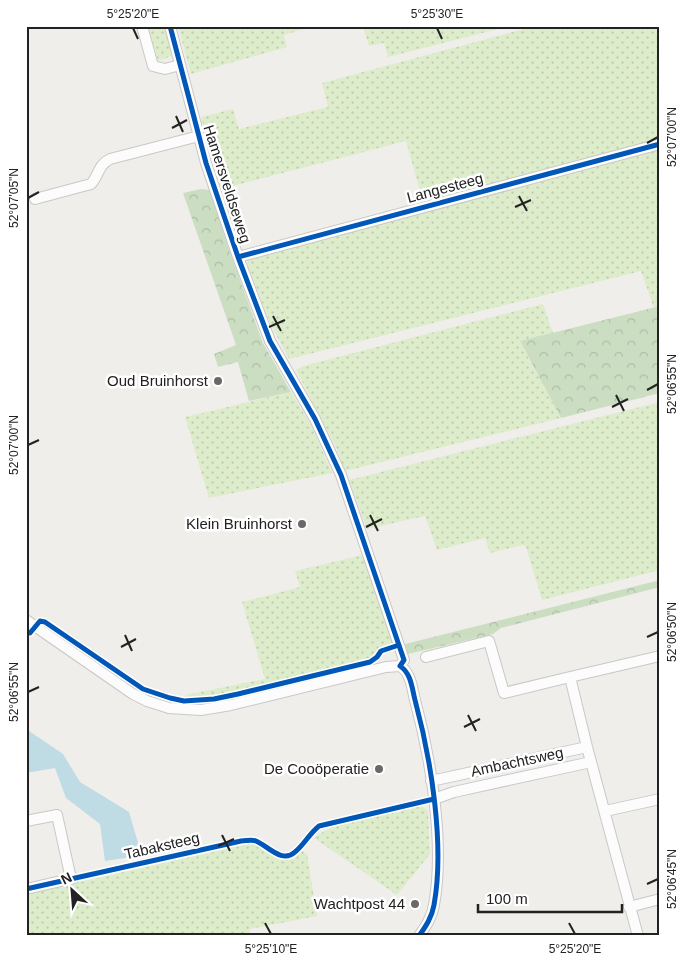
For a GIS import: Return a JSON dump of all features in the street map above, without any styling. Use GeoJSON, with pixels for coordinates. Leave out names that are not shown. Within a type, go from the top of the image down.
{"type":"FeatureCollection","features":[{"type":"Feature","properties":{"kind":"street"},"geometry":{"type":"LineString","coordinates":[[142,26],[153,66],[165,69],[180,65]]}},
{"type":"Feature","properties":{"kind":"street","name":"Hamersveldseweg"},"geometry":{"type":"LineString","coordinates":[[170,26],[199,136],[238,257],[270,341],[315,419],[341,475],[361,529],[404,660],[400,666],[405,669],[410,679],[421,720],[431,780],[437,849],[435,903],[431,918],[419,936]]}},
{"type":"Feature","properties":{"kind":"street","name":"Hamersveldseweg"},"geometry":{"type":"LineString","coordinates":[[35,199],[91,184],[102,164],[110,159],[199,136]]}},
{"type":"Feature","properties":{"kind":"street","name":"Langesteeg"},"geometry":{"type":"LineString","coordinates":[[238,257],[660,144]]}},
{"type":"Feature","properties":{"kind":"street"},"geometry":{"type":"LineString","coordinates":[[26,620],[133,694],[162,706],[187,710],[230,706],[386,667],[400,666]]}},
{"type":"Feature","properties":{"kind":"street"},"geometry":{"type":"LineString","coordinates":[[426,657],[489,641],[504,693],[660,656]]}},
{"type":"Feature","properties":{"kind":"street"},"geometry":{"type":"LineString","coordinates":[[570,677],[638,936]]}},
{"type":"Feature","properties":{"kind":"street","name":"Ambachtsweg"},"geometry":{"type":"LineString","coordinates":[[431,780],[587,747]]}},
{"type":"Feature","properties":{"kind":"street","name":"Ambachtsweg"},"geometry":{"type":"LineString","coordinates":[[434,799],[454,792],[591,762]]}},
{"type":"Feature","properties":{"kind":"street"},"geometry":{"type":"LineString","coordinates":[[605,811],[660,799]]}},
{"type":"Feature","properties":{"kind":"street"},"geometry":{"type":"LineString","coordinates":[[26,821],[57,815],[72,879],[26,889]]}},
{"type":"Feature","properties":{"kind":"street"},"geometry":{"type":"LineString","coordinates":[[630,907],[660,899]]}},
{"type":"Feature","properties":{"kind":"green space"},"geometry":{"type":"Polygon","coordinates":[[[148,26],[165,26],[172,55],[158,60],[148,26]]]}},
{"type":"Feature","properties":{"kind":"green space"},"geometry":{"type":"Polygon","coordinates":[[[178,26],[314,26],[284,35],[287,47],[191,74],[178,26]]]}},
{"type":"Feature","properties":{"kind":"green space"},"geometry":{"type":"Polygon","coordinates":[[[363,26],[510,26],[388,57],[384,43],[369,46],[363,26]]]}},
{"type":"Feature","properties":{"kind":"green space"},"geometry":{"type":"Polygon","coordinates":[[[535,26],[660,26],[660,140],[423,202],[406,141],[221,189],[201,117],[233,109],[239,129],[328,107],[322,83],[535,26]]]}},
{"type":"Feature","properties":{"kind":"green space"},"geometry":{"type":"Polygon","coordinates":[[[660,149],[660,306],[654,308],[641,271],[289,359],[270,323],[247,263],[250,258],[302,243],[660,149]]]}},
{"type":"Feature","properties":{"kind":"green space"},"geometry":{"type":"Polygon","coordinates":[[[201,189],[210,190],[228,247],[263,343],[291,392],[249,401],[238,362],[218,367],[214,354],[236,345],[183,193],[201,189]]]}},
{"type":"Feature","properties":{"kind":"green space"},"geometry":{"type":"Polygon","coordinates":[[[543,304],[553,333],[520,342],[561,418],[345,471],[337,449],[296,370],[303,366],[543,304]]]}},
{"type":"Feature","properties":{"kind":"green space"},"geometry":{"type":"Polygon","coordinates":[[[660,306],[660,393],[561,418],[520,341],[660,306]]]}},
{"type":"Feature","properties":{"kind":"green space"},"geometry":{"type":"Polygon","coordinates":[[[291,392],[311,425],[332,473],[209,498],[185,417],[291,392]]]}},
{"type":"Feature","properties":{"kind":"green space"},"geometry":{"type":"Polygon","coordinates":[[[660,402],[660,570],[542,600],[526,547],[523,545],[490,553],[485,538],[437,550],[425,516],[367,529],[349,480],[660,402]]]}},
{"type":"Feature","properties":{"kind":"green space"},"geometry":{"type":"Polygon","coordinates":[[[363,555],[394,644],[380,648],[369,659],[196,701],[185,695],[265,679],[242,602],[300,587],[295,571],[363,555]]]}},
{"type":"Feature","properties":{"kind":"green space"},"geometry":{"type":"Polygon","coordinates":[[[660,580],[660,587],[501,628],[493,634],[408,654],[405,644],[660,580]]]}},
{"type":"Feature","properties":{"kind":"green space"},"geometry":{"type":"Polygon","coordinates":[[[417,806],[423,807],[428,811],[430,854],[397,895],[314,838],[325,831],[350,821],[417,806]]]}},
{"type":"Feature","properties":{"kind":"green space"},"geometry":{"type":"Polygon","coordinates":[[[253,843],[278,859],[294,859],[302,851],[307,854],[317,916],[250,929],[250,936],[26,936],[26,894],[253,843]]]}},
{"type":"Feature","properties":{"kind":"water"},"geometry":{"type":"Polygon","coordinates":[[[26,729],[63,754],[80,782],[129,812],[141,853],[105,861],[100,824],[66,798],[55,768],[26,773],[26,729]]]}},
{"type":"Feature","properties":{"kind":"cycle path"},"geometry":{"type":"LineString","coordinates":[[170,26],[206,163],[238,257],[270,341],[315,419],[341,475],[404,660],[400,666],[407,673],[412,686],[431,775],[435,802],[438,856],[433,909],[419,936]]}},
{"type":"Feature","properties":{"kind":"cycle path"},"geometry":{"type":"LineString","coordinates":[[238,257],[660,144]]}},
{"type":"Feature","properties":{"kind":"cycle path"},"geometry":{"type":"LineString","coordinates":[[26,632],[30,633],[40,621],[45,622],[143,689],[184,701],[214,699],[238,694],[370,662],[381,651],[399,645]]}},
{"type":"Feature","properties":{"kind":"cycle path","name":"Tabaksteeg"},"geometry":{"type":"LineString","coordinates":[[26,889],[241,841],[254,840],[275,853],[285,856],[290,855],[319,826],[434,799]]}},
{"type":"Feature","properties":{"kind":"place","name":"Oud Bruinhorst"},"geometry":{"type":"Point","coordinates":[218,381]}},
{"type":"Feature","properties":{"kind":"place","name":"Klein Bruinhorst"},"geometry":{"type":"Point","coordinates":[302,524]}},
{"type":"Feature","properties":{"kind":"place","name":"De Cooöperatie"},"geometry":{"type":"Point","coordinates":[379,769]}},
{"type":"Feature","properties":{"kind":"place","name":"Wachtpost 44"},"geometry":{"type":"Point","coordinates":[415,904]}}]}
